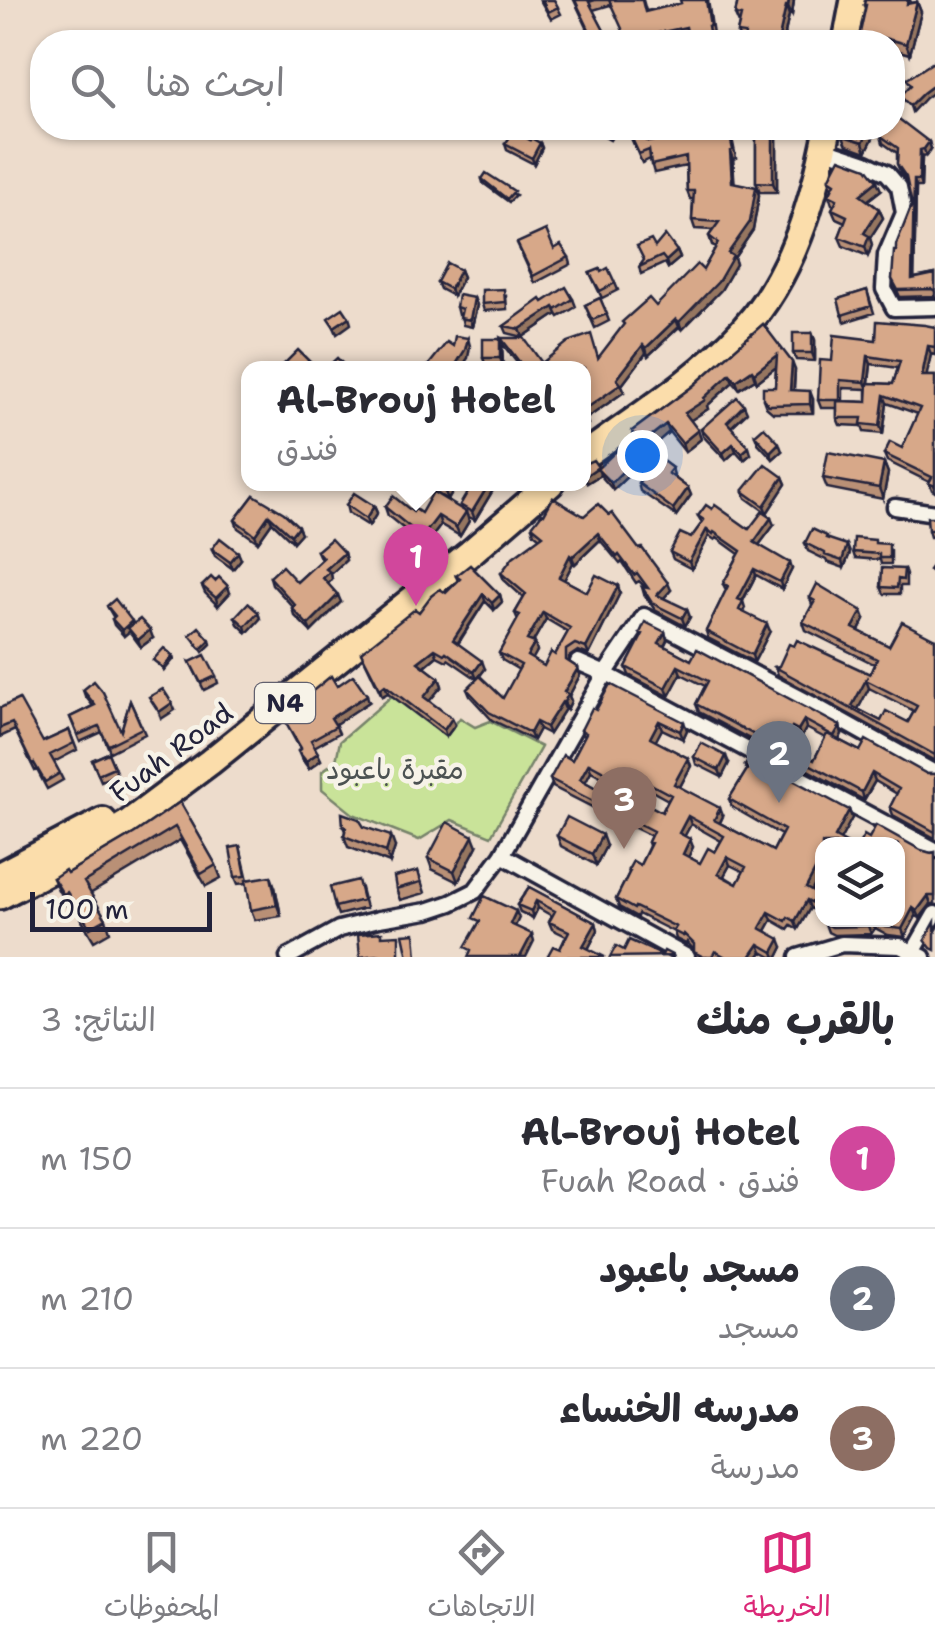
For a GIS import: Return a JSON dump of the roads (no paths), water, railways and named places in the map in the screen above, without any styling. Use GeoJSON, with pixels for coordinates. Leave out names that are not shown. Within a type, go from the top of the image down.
{"type":"FeatureCollection","features":[{"type":"Feature","properties":{"kind":"highway"},"geometry":{"type":"LineString","coordinates":[[834,30],[840,0]]}},
{"type":"Feature","properties":{"kind":"highway"},"geometry":{"type":"LineString","coordinates":[[848,30],[854,0]]}},
{"type":"Feature","properties":{"kind":"highway"},"geometry":{"type":"LineString","coordinates":[[591,450],[703,357],[753,291],[780,250],[794,219],[820,140]]}},
{"type":"Feature","properties":{"kind":"highway"},"geometry":{"type":"LineString","coordinates":[[591,436],[703,357]]}},
{"type":"Feature","properties":{"kind":"highway","name":"Fuah Road"},"geometry":{"type":"LineString","coordinates":[[0,876],[118,814],[200,756],[522,491]]}},
{"type":"Feature","properties":{"kind":"highway","name":"Fuah Road"},"geometry":{"type":"LineString","coordinates":[[0,896],[58,866],[155,804],[349,651],[542,491]]}},
{"type":"Feature","properties":{"kind":"street"},"geometry":{"type":"LineString","coordinates":[[830,140],[886,173],[899,187],[904,213],[886,255],[884,290],[894,308],[935,307]]}},
{"type":"Feature","properties":{"kind":"street"},"geometry":{"type":"LineString","coordinates":[[896,506],[935,513]]}},
{"type":"Feature","properties":{"kind":"street"},"geometry":{"type":"LineString","coordinates":[[288,957],[338,929],[427,911],[474,892],[502,855],[604,674],[644,616],[935,774]]}},
{"type":"Feature","properties":{"kind":"street"},"geometry":{"type":"LineString","coordinates":[[578,662],[935,850]]}},
{"type":"Feature","properties":{"kind":"street"},"geometry":{"type":"LineString","coordinates":[[502,855],[686,957]]}},
{"type":"Feature","properties":{"kind":"street"},"geometry":{"type":"LineString","coordinates":[[798,957],[842,944],[900,946],[916,955],[935,914]]}},
{"type":"Feature","properties":{"kind":"place","name":"Al-Brouj Hotel"},"geometry":{"type":"Point","coordinates":[416,606]}},
{"type":"Feature","properties":{"kind":"place","name":"مسجد باعبود"},"geometry":{"type":"Point","coordinates":[779,803]}},
{"type":"Feature","properties":{"kind":"place","name":"مدرسه الخنساء"},"geometry":{"type":"Point","coordinates":[624,849]}},
{"type":"Feature","properties":{"kind":"park label","name":"مقبرة باعبود"},"geometry":{"type":"Point","coordinates":[395,769]}}]}
